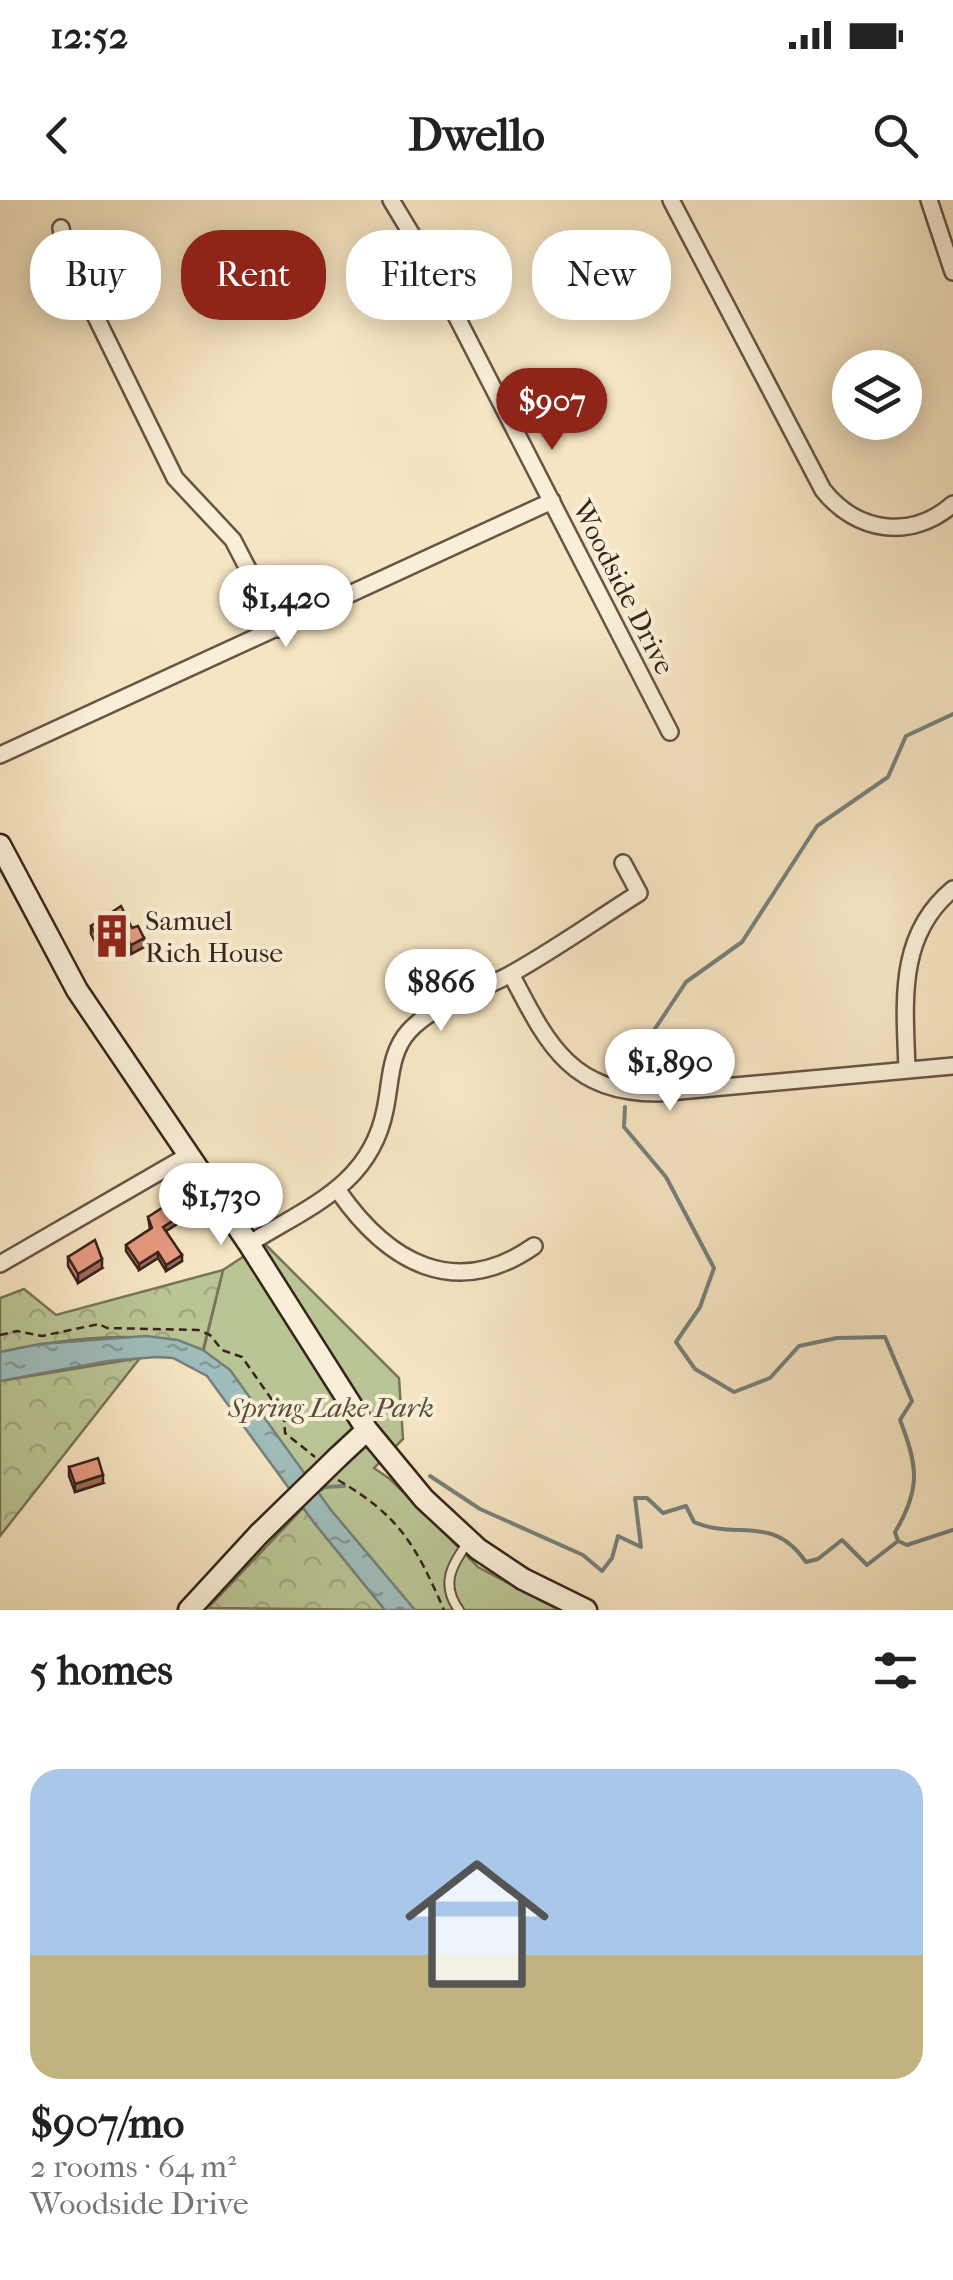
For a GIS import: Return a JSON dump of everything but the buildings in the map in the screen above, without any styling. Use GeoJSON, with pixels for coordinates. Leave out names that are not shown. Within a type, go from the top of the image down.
{"type":"FeatureCollection","features":[{"type":"Feature","properties":{"kind":"main road"},"geometry":{"type":"LineString","coordinates":[[0,845],[56,955],[249,1244],[367,1430],[424,1500],[468,1541],[524,1579],[586,1610]]}},
{"type":"Feature","properties":{"kind":"main road"},"geometry":{"type":"LineString","coordinates":[[189,1610],[367,1430]]}},
{"type":"Feature","properties":{"kind":"street","name":"Woodside Drive"},"geometry":{"type":"LineString","coordinates":[[391,200],[670,732]]}},
{"type":"Feature","properties":{"kind":"street"},"geometry":{"type":"LineString","coordinates":[[671,200],[823,490],[836,507],[857,521],[880,528],[901,528],[946,509]]}},
{"type":"Feature","properties":{"kind":"street"},"geometry":{"type":"LineString","coordinates":[[929,200],[953,272]]}},
{"type":"Feature","properties":{"kind":"street"},"geometry":{"type":"LineString","coordinates":[[61,228],[65,254],[175,478],[232,540],[279,629]]}},
{"type":"Feature","properties":{"kind":"street"},"geometry":{"type":"LineString","coordinates":[[0,755],[552,501]]}},
{"type":"Feature","properties":{"kind":"street"},"geometry":{"type":"LineString","coordinates":[[249,1244],[339,1192],[360,1170],[375,1144],[392,1064],[402,1039],[430,1014],[511,974],[639,893],[622,864]]}},
{"type":"Feature","properties":{"kind":"street"},"geometry":{"type":"LineString","coordinates":[[907,1070],[905,984],[910,954],[930,912],[953,889]]}},
{"type":"Feature","properties":{"kind":"street"},"geometry":{"type":"LineString","coordinates":[[511,974],[558,1055],[585,1076],[621,1090],[658,1093],[953,1066]]}},
{"type":"Feature","properties":{"kind":"street"},"geometry":{"type":"LineString","coordinates":[[0,1264],[187,1156]]}},
{"type":"Feature","properties":{"kind":"street"},"geometry":{"type":"LineString","coordinates":[[339,1192],[387,1247],[432,1269],[478,1272],[510,1262],[534,1246]]}},
{"type":"Feature","properties":{"kind":"lane"},"geometry":{"type":"LineString","coordinates":[[459,1610],[448,1588],[448,1576],[468,1541]]}},
{"type":"Feature","properties":{"kind":"path"},"geometry":{"type":"LineString","coordinates":[[0,1335],[17,1331],[42,1336],[100,1324],[108,1328],[198,1330],[210,1335],[222,1350],[242,1356],[284,1417],[284,1433],[370,1497],[418,1551],[444,1610]]}},
{"type":"Feature","properties":{"kind":"green space","name":"Spring Lake Park"},"geometry":{"type":"Polygon","coordinates":[[[264,1243],[399,1378],[403,1439],[374,1468],[390,1479],[478,1567],[559,1610],[401,1610],[202,1357],[223,1270],[264,1243]]]}},
{"type":"Feature","properties":{"kind":"green space"},"geometry":{"type":"Polygon","coordinates":[[[223,1270],[203,1350],[181,1343],[130,1337],[48,1343],[0,1352],[0,1298],[24,1289],[56,1315],[223,1270]]]}},
{"type":"Feature","properties":{"kind":"green space"},"geometry":{"type":"Polygon","coordinates":[[[140,1358],[0,1536],[0,1381],[140,1358]]]}},
{"type":"Feature","properties":{"kind":"green space"},"geometry":{"type":"Polygon","coordinates":[[[303,1508],[385,1610],[208,1608],[303,1508]]]}},
{"type":"Feature","properties":{"kind":"water"},"geometry":{"type":"Polygon","coordinates":[[[146,1336],[178,1340],[203,1350],[230,1370],[331,1510],[415,1610],[385,1610],[315,1524],[207,1376],[173,1358],[156,1357],[108,1361],[0,1381],[0,1352],[40,1344],[146,1336]]]}},
{"type":"Feature","properties":{"kind":"waterway"},"geometry":{"type":"LineString","coordinates":[[628,1078],[635,1059],[686,982],[742,942],[817,826],[888,777],[906,736],[953,714]]}},
{"type":"Feature","properties":{"kind":"waterway"},"geometry":{"type":"LineString","coordinates":[[625,1107],[624,1127],[666,1177],[714,1268],[700,1307],[676,1342],[695,1369],[734,1392],[770,1378],[799,1346],[837,1338],[885,1337],[912,1401],[900,1420],[914,1477],[909,1503],[895,1532],[898,1541]]}},
{"type":"Feature","properties":{"kind":"waterway"},"geometry":{"type":"LineString","coordinates":[[430,1476],[480,1509],[583,1555],[602,1571],[612,1558],[618,1536],[641,1547],[635,1498],[647,1498],[663,1513],[686,1506],[694,1522],[710,1527],[767,1533],[793,1547],[806,1562],[818,1559],[842,1540],[867,1565],[898,1541],[907,1545],[953,1530]]}},
{"type":"Feature","properties":{"kind":"waterway"},"geometry":{"type":"LineString","coordinates":[[315,1493],[325,1487],[344,1486]]}},
{"type":"Feature","properties":{"kind":"place","name":"Samuel Rich House"},"geometry":{"type":"Point","coordinates":[112,936]}}]}
